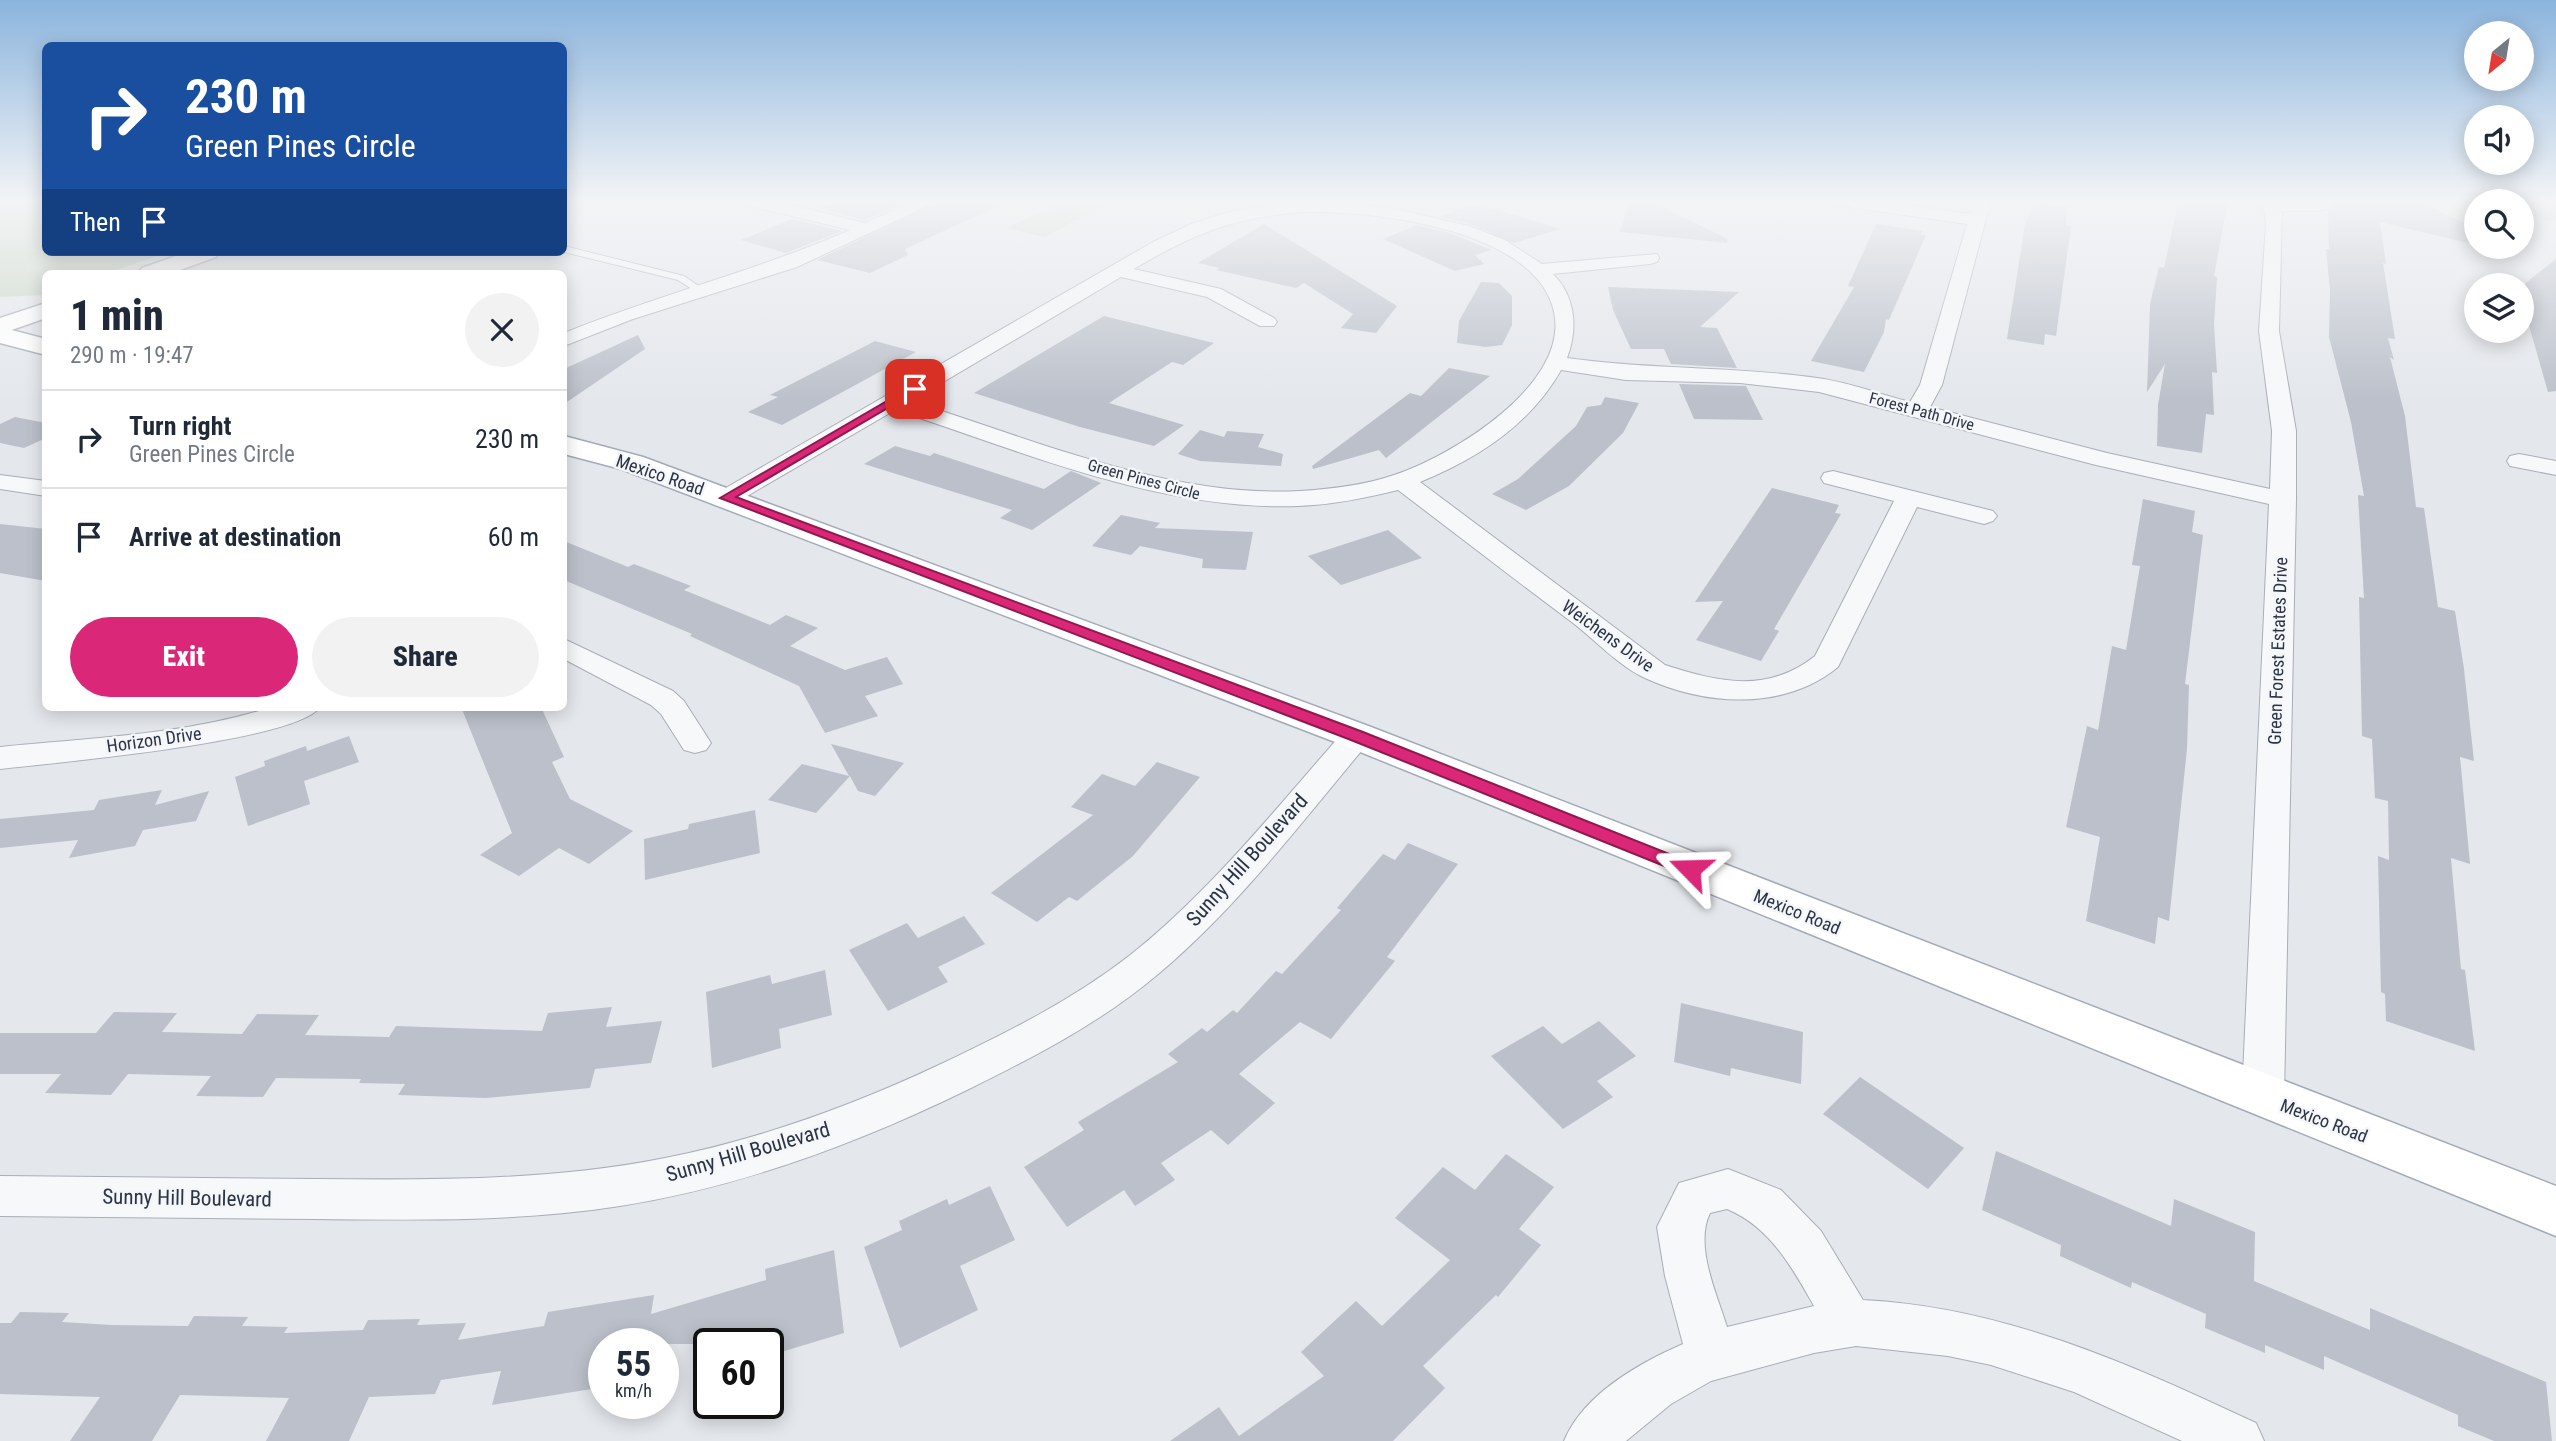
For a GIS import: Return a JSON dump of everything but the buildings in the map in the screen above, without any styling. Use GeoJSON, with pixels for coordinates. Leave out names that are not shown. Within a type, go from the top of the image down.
{"type":"FeatureCollection","features":[{"type":"Feature","properties":{"kind":"main road"},"geometry":{"type":"LineString","coordinates":[[0,326],[42,311]]}},
{"type":"Feature","properties":{"kind":"main road"},"geometry":{"type":"LineString","coordinates":[[0,335],[42,346]]}},
{"type":"Feature","properties":{"kind":"main road","name":"Mexico Road"},"geometry":{"type":"LineString","coordinates":[[567,446],[632,463],[1357,736],[2556,1211]]}},
{"type":"Feature","properties":{"kind":"street"},"geometry":{"type":"LineString","coordinates":[[567,336],[777,267]]}},
{"type":"Feature","properties":{"kind":"street","name":"Green Pines Circle"},"geometry":{"type":"LineString","coordinates":[[726,498],[1127,267]]}},
{"type":"Feature","properties":{"kind":"street","name":"Green Pines Circle"},"geometry":{"type":"LineString","coordinates":[[892,402],[1142,482],[1183,492],[1272,500],[1338,495],[1404,482],[1435,471],[1486,439],[1523,407],[1554,363],[1566,325],[1564,310],[1560,296],[1533,267]]}},
{"type":"Feature","properties":{"kind":"street"},"geometry":{"type":"LineString","coordinates":[[1539,271],[1571,267]]}},
{"type":"Feature","properties":{"kind":"street"},"geometry":{"type":"LineString","coordinates":[[1917,410],[1931,384],[1964,267]]}},
{"type":"Feature","properties":{"kind":"street","name":"Green Forest Estates Drive"},"geometry":{"type":"LineString","coordinates":[[2263,1097],[2284,431],[2269,331],[2273,267]]}},
{"type":"Feature","properties":{"kind":"street"},"geometry":{"type":"LineString","coordinates":[[1120,271],[1214,293],[1267,322]]}},
{"type":"Feature","properties":{"kind":"street","name":"Forest Path Drive"},"geometry":{"type":"LineString","coordinates":[[1554,363],[1626,373],[1780,379],[1820,385],[2105,460],[2283,499]]}},
{"type":"Feature","properties":{"kind":"street"},"geometry":{"type":"LineString","coordinates":[[2518,461],[2556,468]]}},
{"type":"Feature","properties":{"kind":"street"},"geometry":{"type":"LineString","coordinates":[[1833,478],[1984,516]]}},
{"type":"Feature","properties":{"kind":"street","name":"Weichens Drive"},"geometry":{"type":"LineString","coordinates":[[1404,482],[1654,671],[1688,683],[1728,690],[1780,688],[1808,677],[1827,661],[1909,497]]}},
{"type":"Feature","properties":{"kind":"street"},"geometry":{"type":"LineString","coordinates":[[3,484],[42,489]]}},
{"type":"Feature","properties":{"kind":"street"},"geometry":{"type":"LineString","coordinates":[[567,650],[662,698],[673,708],[695,743]]}},
{"type":"Feature","properties":{"kind":"street","name":"Horizon Drive"},"geometry":{"type":"LineString","coordinates":[[0,758],[162,741],[260,722],[292,711]]}},
{"type":"Feature","properties":{"kind":"street","name":"Sunny Hill Boulevard"},"geometry":{"type":"LineString","coordinates":[[0,1196],[444,1201],[541,1195],[623,1185],[708,1167],[842,1125],[906,1101],[990,1060],[1039,1034],[1144,965],[1198,916],[1357,736]]}},
{"type":"Feature","properties":{"kind":"street"},"geometry":{"type":"LineString","coordinates":[[1711,1355],[1688,1276],[1680,1227],[1695,1197],[1728,1189],[1765,1204],[1805,1247],[1850,1323]]}},
{"type":"Feature","properties":{"kind":"street"},"geometry":{"type":"LineString","coordinates":[[1590,1441],[1609,1420],[1665,1376],[1711,1355],[1850,1323],[1936,1329],[2012,1345],[2085,1369],[2238,1441]]}},
{"type":"Feature","properties":{"kind":"lane"},"geometry":{"type":"LineString","coordinates":[[638,267],[681,278],[701,291]]}},
{"type":"Feature","properties":{"kind":"green space"},"geometry":{"type":"Polygon","coordinates":[[[0,267],[125,267],[117,270],[42,270],[42,295],[0,297],[0,267]]]}},
{"type":"Feature","properties":{"kind":"route"},"geometry":{"type":"LineString","coordinates":[[915,389],[726,498],[1357,736],[1690,869]]}}]}
